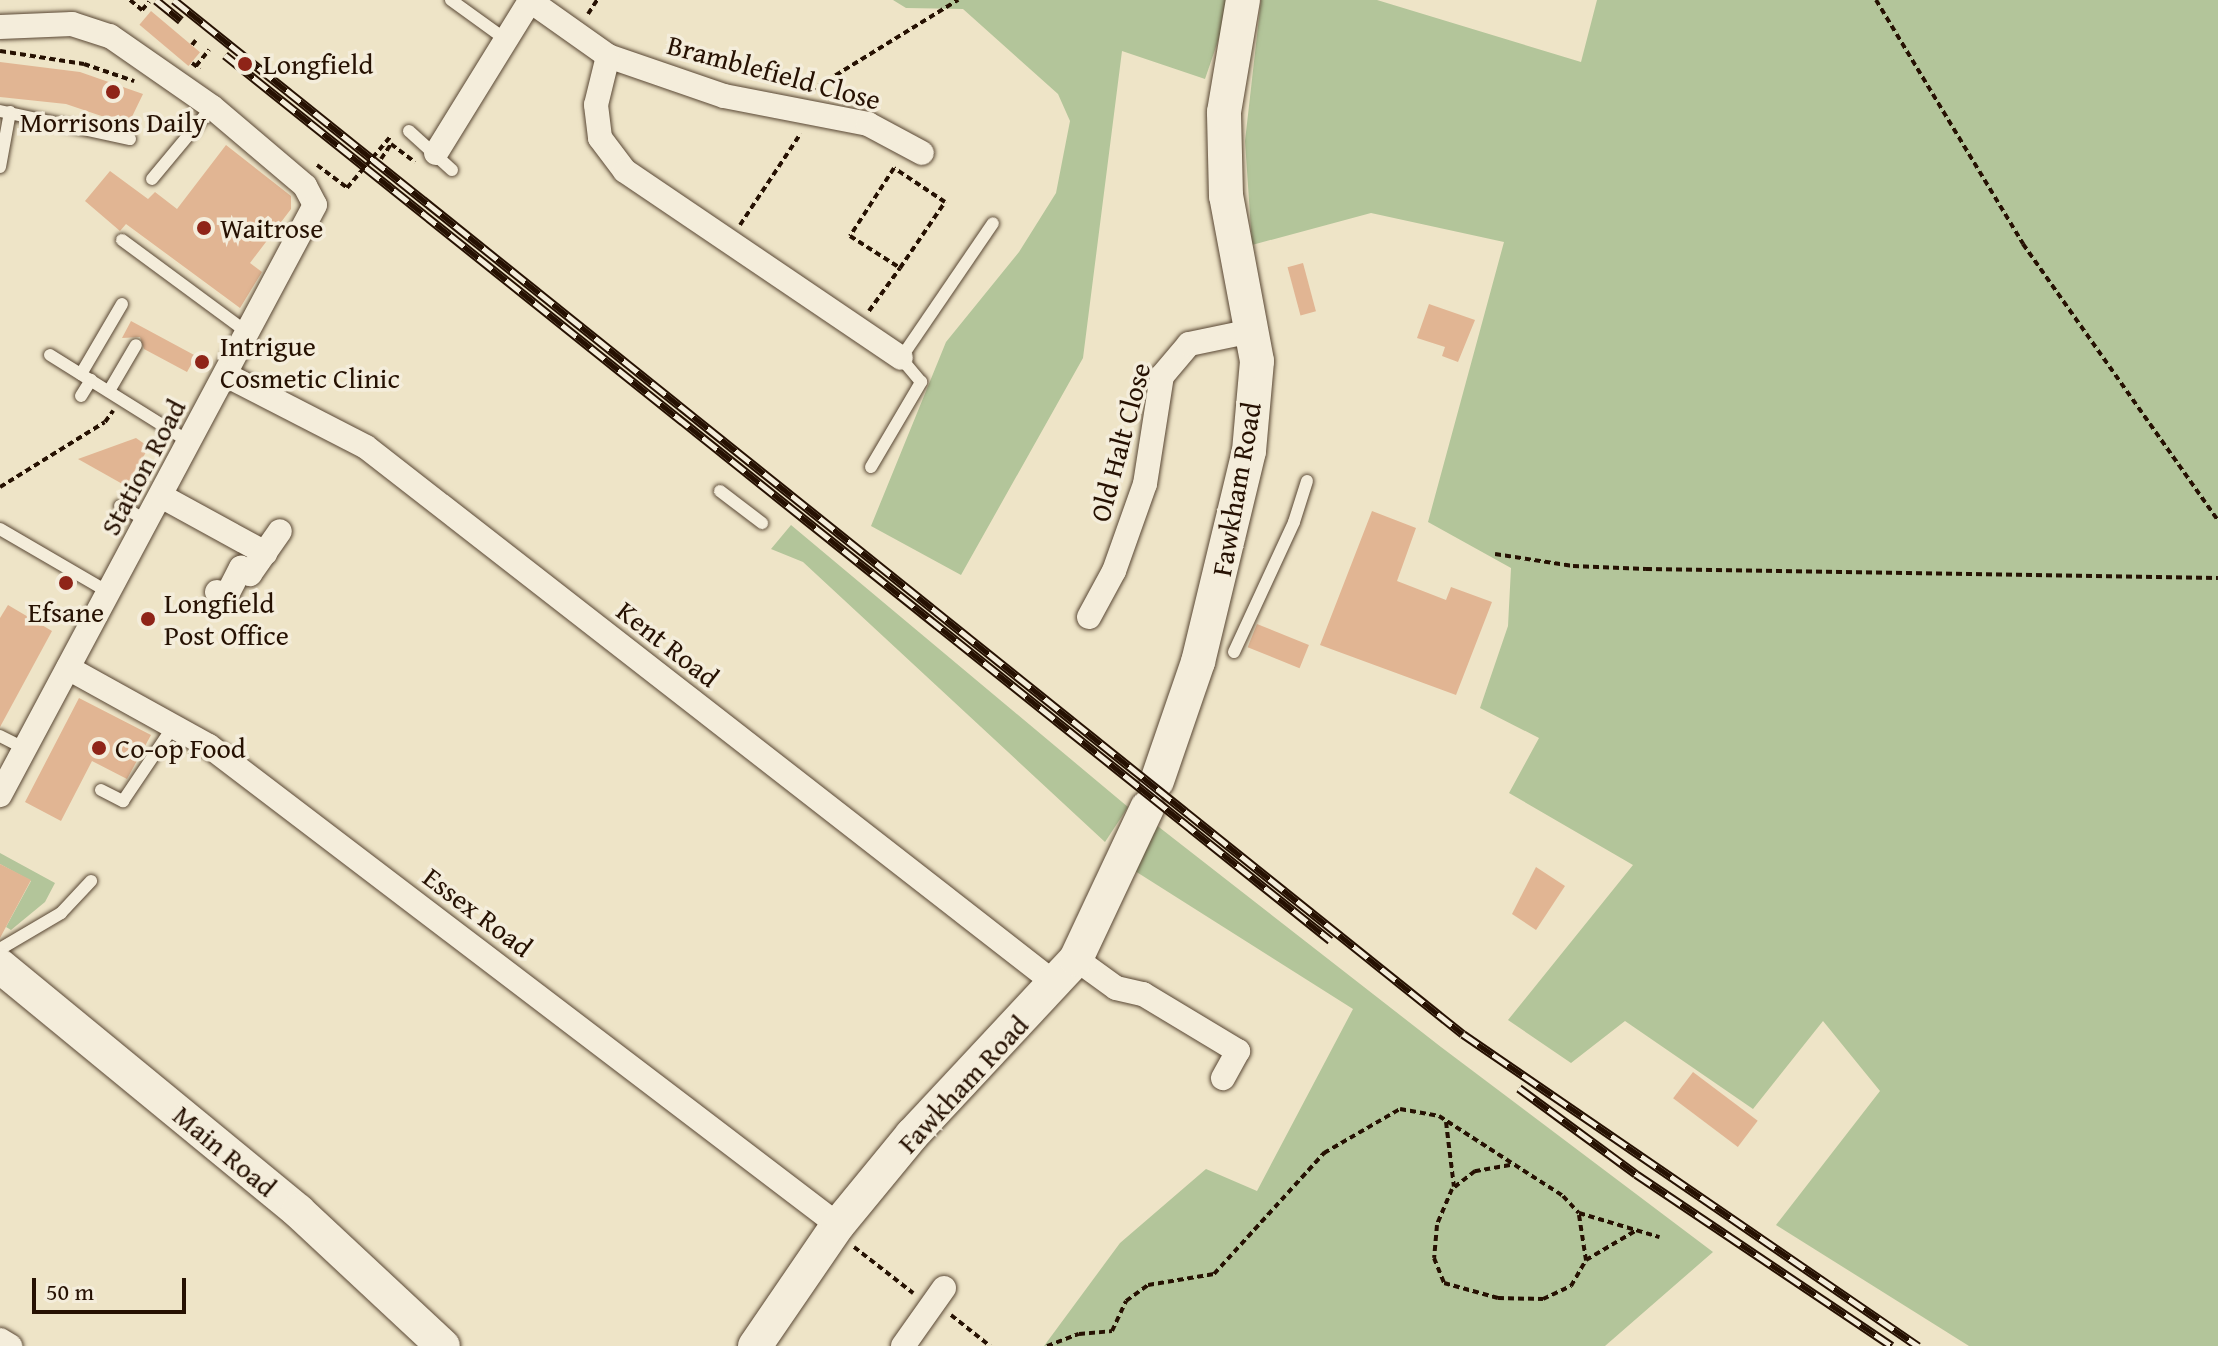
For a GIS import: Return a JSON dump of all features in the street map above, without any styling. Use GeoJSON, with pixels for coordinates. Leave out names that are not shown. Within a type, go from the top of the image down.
{"type":"FeatureCollection","features":[{"type":"Feature","properties":{"kind":"street"},"geometry":{"type":"LineString","coordinates":[[444,161],[529,0]]}},
{"type":"Feature","properties":{"kind":"street","name":"Bramblefield Close"},"geometry":{"type":"LineString","coordinates":[[529,0],[608,56],[724,96],[868,124],[922,153]]}},
{"type":"Feature","properties":{"kind":"street","name":"Fawkham Road"},"geometry":{"type":"LineString","coordinates":[[755,1346],[836,1228],[912,1135],[1066,972],[1152,794],[1198,662],[1231,542],[1251,436],[1257,361],[1226,196],[1224,112],[1243,0]]}},
{"type":"Feature","properties":{"kind":"street","name":"Station Road"},"geometry":{"type":"LineString","coordinates":[[0,27],[37,23],[91,28],[148,58],[212,107],[314,199],[313,212],[0,795]]}},
{"type":"Feature","properties":{"kind":"street"},"geometry":{"type":"LineString","coordinates":[[608,56],[596,105],[600,138],[625,171],[726,243],[901,358]]}},
{"type":"Feature","properties":{"kind":"street","name":"Old Halt Close"},"geometry":{"type":"LineString","coordinates":[[1089,617],[1114,571],[1145,484],[1162,376],[1189,344],[1251,331]]}},
{"type":"Feature","properties":{"kind":"street","name":"Kent Road"},"geometry":{"type":"LineString","coordinates":[[226,375],[366,447],[1066,972],[1143,994],[1238,1051],[1223,1078]]}},
{"type":"Feature","properties":{"kind":"street"},"geometry":{"type":"LineString","coordinates":[[161,496],[265,553]]}},
{"type":"Feature","properties":{"kind":"street"},"geometry":{"type":"LineString","coordinates":[[217,592],[226,597],[241,568],[250,574],[280,531]]}},
{"type":"Feature","properties":{"kind":"street","name":"Essex Road"},"geometry":{"type":"LineString","coordinates":[[68,668],[175,724],[836,1228]]}},
{"type":"Feature","properties":{"kind":"street","name":"Main Road"},"geometry":{"type":"LineString","coordinates":[[0,963],[298,1211],[443,1346]]}},
{"type":"Feature","properties":{"kind":"street"},"geometry":{"type":"LineString","coordinates":[[903,1346],[936,1299]]}},
{"type":"Feature","properties":{"kind":"street"},"geometry":{"type":"LineString","coordinates":[[0,1340],[10,1346]]}},
{"type":"Feature","properties":{"kind":"lane"},"geometry":{"type":"LineString","coordinates":[[451,0],[509,42]]}},
{"type":"Feature","properties":{"kind":"lane"},"geometry":{"type":"LineString","coordinates":[[152,179],[212,107]]}},
{"type":"Feature","properties":{"kind":"lane"},"geometry":{"type":"LineString","coordinates":[[0,167],[5,112],[130,139]]}},
{"type":"Feature","properties":{"kind":"lane"},"geometry":{"type":"LineString","coordinates":[[409,131],[444,161]]}},
{"type":"Feature","properties":{"kind":"lane"},"geometry":{"type":"LineString","coordinates":[[871,467],[921,382],[901,358],[993,223]]}},
{"type":"Feature","properties":{"kind":"lane"},"geometry":{"type":"LineString","coordinates":[[122,240],[248,333]]}},
{"type":"Feature","properties":{"kind":"lane"},"geometry":{"type":"LineString","coordinates":[[81,396],[86,377],[122,304]]}},
{"type":"Feature","properties":{"kind":"lane"},"geometry":{"type":"LineString","coordinates":[[115,395],[136,345]]}},
{"type":"Feature","properties":{"kind":"lane"},"geometry":{"type":"LineString","coordinates":[[50,355],[189,442]]}},
{"type":"Feature","properties":{"kind":"lane"},"geometry":{"type":"LineString","coordinates":[[1234,652],[1294,522],[1307,481]]}},
{"type":"Feature","properties":{"kind":"lane"},"geometry":{"type":"LineString","coordinates":[[720,491],[762,523]]}},
{"type":"Feature","properties":{"kind":"lane"},"geometry":{"type":"LineString","coordinates":[[120,506],[148,521]]}},
{"type":"Feature","properties":{"kind":"lane"},"geometry":{"type":"LineString","coordinates":[[0,529],[110,593]]}},
{"type":"Feature","properties":{"kind":"lane"},"geometry":{"type":"LineString","coordinates":[[101,790],[123,801],[175,724]]}},
{"type":"Feature","properties":{"kind":"lane"},"geometry":{"type":"LineString","coordinates":[[0,736],[25,749]]}},
{"type":"Feature","properties":{"kind":"lane"},"geometry":{"type":"LineString","coordinates":[[0,963],[61,913],[91,881]]}},
{"type":"Feature","properties":{"kind":"path"},"geometry":{"type":"LineString","coordinates":[[130,0],[142,10],[149,2]]}},
{"type":"Feature","properties":{"kind":"path"},"geometry":{"type":"LineString","coordinates":[[726,243],[798,141],[800,109],[855,59],[958,0]]}},
{"type":"Feature","properties":{"kind":"path"},"geometry":{"type":"LineString","coordinates":[[1876,0],[2023,244],[2218,520]]}},
{"type":"Feature","properties":{"kind":"path"},"geometry":{"type":"LineString","coordinates":[[192,45],[196,40]]}},
{"type":"Feature","properties":{"kind":"path"},"geometry":{"type":"LineString","coordinates":[[196,66],[209,50]]}},
{"type":"Feature","properties":{"kind":"path"},"geometry":{"type":"LineString","coordinates":[[0,51],[84,64],[139,84]]}},
{"type":"Feature","properties":{"kind":"path"},"geometry":{"type":"LineString","coordinates":[[321,167],[347,188],[391,136]]}},
{"type":"Feature","properties":{"kind":"path"},"geometry":{"type":"LineString","coordinates":[[381,159],[391,144],[425,168],[444,161]]}},
{"type":"Feature","properties":{"kind":"path"},"geometry":{"type":"LineString","coordinates":[[857,328],[900,268],[945,202],[894,168],[850,236],[900,268]]}},
{"type":"Feature","properties":{"kind":"path"},"geometry":{"type":"LineString","coordinates":[[0,487],[109,415],[115,395]]}},
{"type":"Feature","properties":{"kind":"path"},"geometry":{"type":"LineString","coordinates":[[1495,554],[1573,566],[1646,569],[2218,578]]}},
{"type":"Feature","properties":{"kind":"path"},"geometry":{"type":"LineString","coordinates":[[1047,1346],[1079,1334],[1112,1331],[1126,1301],[1148,1285],[1214,1274],[1324,1153],[1369,1123],[1400,1109],[1446,1120],[1563,1196],[1579,1213],[1659,1237]]}},
{"type":"Feature","properties":{"kind":"path"},"geometry":{"type":"LineString","coordinates":[[1446,1120],[1454,1187]]}},
{"type":"Feature","properties":{"kind":"path"},"geometry":{"type":"LineString","coordinates":[[1511,1165],[1475,1171],[1454,1187],[1437,1225],[1434,1258],[1444,1283],[1498,1298],[1543,1299],[1571,1286],[1586,1260],[1637,1230]]}},
{"type":"Feature","properties":{"kind":"path"},"geometry":{"type":"LineString","coordinates":[[1579,1213],[1586,1260]]}},
{"type":"Feature","properties":{"kind":"path"},"geometry":{"type":"LineString","coordinates":[[836,1228],[936,1299],[990,1346]]}},
{"type":"Feature","properties":{"kind":"green space"},"geometry":{"type":"Polygon","coordinates":[[[893,0],[1232,0],[1205,79],[1122,51],[1083,358],[961,575],[871,526],[946,342],[1019,252],[1056,193],[1070,121],[1058,94],[963,9],[906,8],[893,0]]]}},
{"type":"Feature","properties":{"kind":"green space"},"geometry":{"type":"Polygon","coordinates":[[[1261,0],[1377,0],[1581,62],[1597,0],[2218,0],[2218,1346],[1969,1346],[1776,1225],[1880,1091],[1823,1021],[1753,1109],[1625,1021],[1571,1063],[1508,1020],[1633,865],[1509,793],[1539,738],[1480,708],[1508,626],[1511,568],[1428,522],[1504,242],[1371,213],[1252,245],[1245,141],[1261,0]]]}},
{"type":"Feature","properties":{"kind":"green space"},"geometry":{"type":"Polygon","coordinates":[[[791,525],[1128,807],[1105,842],[803,562],[771,549],[791,525]]]}},
{"type":"Feature","properties":{"kind":"green space"},"geometry":{"type":"Polygon","coordinates":[[[1155,824],[1441,1047],[1713,1252],[1605,1346],[1044,1346],[1120,1243],[1206,1169],[1257,1191],[1353,1009],[1135,871],[1155,824]]]}},
{"type":"Feature","properties":{"kind":"green space"},"geometry":{"type":"Polygon","coordinates":[[[0,853],[55,883],[45,902],[11,930],[6,927],[31,881],[0,864],[0,853]]]}},
{"type":"Feature","properties":{"kind":"building"},"geometry":{"type":"Polygon","coordinates":[[[151,11],[200,52],[188,66],[139,25],[151,11]]]}},
{"type":"Feature","properties":{"kind":"building"},"geometry":{"type":"Polygon","coordinates":[[[0,62],[80,72],[143,94],[128,125],[66,104],[0,97],[0,62]]]}},
{"type":"Feature","properties":{"kind":"building","name":"Waitrose"},"geometry":{"type":"Polygon","coordinates":[[[226,145],[291,196],[291,209],[250,263],[262,272],[240,308],[126,224],[120,231],[85,201],[110,171],[148,199],[155,192],[177,209],[226,145]]]}},
{"type":"Feature","properties":{"kind":"building"},"geometry":{"type":"Polygon","coordinates":[[[1303,263],[1316,311],[1300,315],[1288,267],[1303,263]]]}},
{"type":"Feature","properties":{"kind":"building"},"geometry":{"type":"Polygon","coordinates":[[[1429,304],[1475,320],[1458,362],[1442,356],[1445,347],[1417,338],[1429,304]]]}},
{"type":"Feature","properties":{"kind":"building"},"geometry":{"type":"Polygon","coordinates":[[[131,321],[196,356],[187,372],[144,349],[140,337],[122,338],[131,321]]]}},
{"type":"Feature","properties":{"kind":"building"},"geometry":{"type":"Polygon","coordinates":[[[136,438],[149,447],[126,486],[78,459],[136,438]]]}},
{"type":"Feature","properties":{"kind":"building"},"geometry":{"type":"Polygon","coordinates":[[[1372,511],[1416,528],[1397,581],[1446,600],[1451,587],[1492,602],[1456,695],[1320,645],[1372,511]]]}},
{"type":"Feature","properties":{"kind":"building"},"geometry":{"type":"Polygon","coordinates":[[[8,605],[52,631],[0,727],[0,618],[8,605]]]}},
{"type":"Feature","properties":{"kind":"building"},"geometry":{"type":"Polygon","coordinates":[[[1257,624],[1309,645],[1300,668],[1248,647],[1257,624]]]}},
{"type":"Feature","properties":{"kind":"building","name":"Co-op Food"},"geometry":{"type":"Polygon","coordinates":[[[79,698],[151,735],[127,779],[92,761],[61,821],[25,802],[79,698]]]}},
{"type":"Feature","properties":{"kind":"building"},"geometry":{"type":"Polygon","coordinates":[[[0,864],[31,880],[0,938],[0,864]]]}},
{"type":"Feature","properties":{"kind":"building"},"geometry":{"type":"Polygon","coordinates":[[[1536,867],[1565,886],[1536,930],[1512,914],[1536,867]]]}},
{"type":"Feature","properties":{"kind":"building"},"geometry":{"type":"Polygon","coordinates":[[[1693,1072],[1758,1121],[1738,1147],[1673,1098],[1693,1072]]]}},
{"type":"Feature","properties":{"kind":"railway"},"geometry":{"type":"LineString","coordinates":[[156,0],[181,20]]}},
{"type":"Feature","properties":{"kind":"railway"},"geometry":{"type":"LineString","coordinates":[[174,0],[1463,1034],[1918,1346]]}},
{"type":"Feature","properties":{"kind":"railway"},"geometry":{"type":"LineString","coordinates":[[225,55],[1330,940]]}},
{"type":"Feature","properties":{"kind":"railway"},"geometry":{"type":"LineString","coordinates":[[1519,1088],[1636,1174],[1892,1346]]}},
{"type":"Feature","properties":{"kind":"place","name":"Longfield"},"geometry":{"type":"Point","coordinates":[245,64]}},
{"type":"Feature","properties":{"kind":"place","name":"Morrisons Daily"},"geometry":{"type":"Point","coordinates":[113,92]}},
{"type":"Feature","properties":{"kind":"place","name":"Waitrose"},"geometry":{"type":"Point","coordinates":[204,228]}},
{"type":"Feature","properties":{"kind":"place","name":"Intrigue Cosmetic Clinic"},"geometry":{"type":"Point","coordinates":[202,362]}},
{"type":"Feature","properties":{"kind":"place","name":"Efsane"},"geometry":{"type":"Point","coordinates":[66,583]}},
{"type":"Feature","properties":{"kind":"place","name":"Longfield Post Office"},"geometry":{"type":"Point","coordinates":[148,619]}},
{"type":"Feature","properties":{"kind":"place","name":"Co-op Food"},"geometry":{"type":"Point","coordinates":[99,748]}}]}
